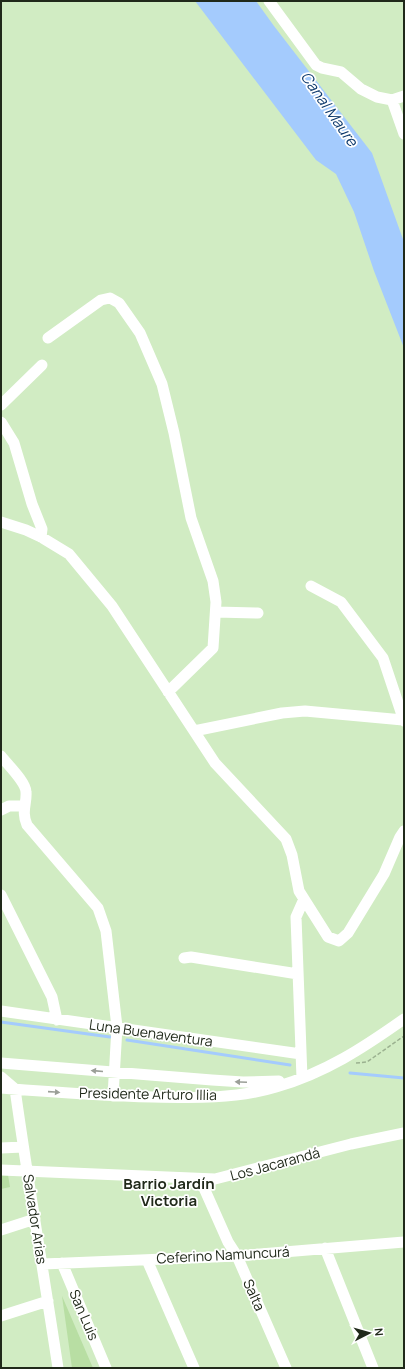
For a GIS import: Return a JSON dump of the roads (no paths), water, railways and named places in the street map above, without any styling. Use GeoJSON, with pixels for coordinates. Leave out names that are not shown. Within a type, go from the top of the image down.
{"type":"FeatureCollection","features":[{"type":"Feature","properties":{"kind":"street"},"geometry":{"type":"LineString","coordinates":[[269,1],[316,65],[322,68],[341,72],[361,89],[377,97],[392,100],[404,96]]}},
{"type":"Feature","properties":{"kind":"street"},"geometry":{"type":"LineString","coordinates":[[392,100],[404,134]]}},
{"type":"Feature","properties":{"kind":"street"},"geometry":{"type":"LineString","coordinates":[[48,338],[101,300],[110,298],[119,303],[140,333],[162,384],[174,433],[191,518],[213,581],[216,602],[213,648],[168,692]]}},
{"type":"Feature","properties":{"kind":"street"},"geometry":{"type":"LineString","coordinates":[[1,405],[42,364]]}},
{"type":"Feature","properties":{"kind":"street"},"geometry":{"type":"LineString","coordinates":[[1,422],[14,443],[32,504],[42,528],[41,537]]}},
{"type":"Feature","properties":{"kind":"street"},"geometry":{"type":"LineString","coordinates":[[1,522],[26,530],[41,537],[69,554],[112,606],[215,763],[286,839],[292,855],[299,891],[328,937],[339,941],[348,933],[384,874],[404,831]]}},
{"type":"Feature","properties":{"kind":"street"},"geometry":{"type":"LineString","coordinates":[[194,731],[282,713],[305,711],[403,721],[383,658],[341,602],[311,586]]}},
{"type":"Feature","properties":{"kind":"street"},"geometry":{"type":"LineString","coordinates":[[216,612],[258,613]]}},
{"type":"Feature","properties":{"kind":"street"},"geometry":{"type":"LineString","coordinates":[[1,756],[24,785],[26,791],[24,819],[27,826],[98,908],[106,931],[117,1027],[112,1096]]}},
{"type":"Feature","properties":{"kind":"street"},"geometry":{"type":"LineString","coordinates":[[1,810],[9,806],[24,806]]}},
{"type":"Feature","properties":{"kind":"street"},"geometry":{"type":"LineString","coordinates":[[1,894],[52,997],[57,1020]]}},
{"type":"Feature","properties":{"kind":"street"},"geometry":{"type":"LineString","coordinates":[[298,1080],[301,1054],[296,917],[304,899]]}},
{"type":"Feature","properties":{"kind":"street"},"geometry":{"type":"LineString","coordinates":[[184,958],[191,957],[298,974]]}},
{"type":"Feature","properties":{"kind":"street","name":"Luna Buenaventura"},"geometry":{"type":"LineString","coordinates":[[1,1011],[301,1054]]}},
{"type":"Feature","properties":{"kind":"street","name":"Presidente Arturo Illia"},"geometry":{"type":"LineString","coordinates":[[1,1088],[112,1096],[194,1098],[238,1094],[276,1087],[298,1080],[336,1063],[372,1042],[404,1019]]}},
{"type":"Feature","properties":{"kind":"street","name":"Presidente Arturo Illia"},"geometry":{"type":"LineString","coordinates":[[1,1063],[243,1082],[298,1080]]}},
{"type":"Feature","properties":{"kind":"street"},"geometry":{"type":"LineString","coordinates":[[1,1077],[15,1089]]}},
{"type":"Feature","properties":{"kind":"street","name":"Salvador Arias"},"geometry":{"type":"LineString","coordinates":[[15,1089],[58,1368]]}},
{"type":"Feature","properties":{"kind":"street","name":"Los Jacarandá"},"geometry":{"type":"LineString","coordinates":[[1,1170],[220,1179],[351,1144],[404,1133]]}},
{"type":"Feature","properties":{"kind":"street"},"geometry":{"type":"LineString","coordinates":[[1,1148],[23,1147]]}},
{"type":"Feature","properties":{"kind":"street","name":"Salta"},"geometry":{"type":"LineString","coordinates":[[200,1179],[286,1368]]}},
{"type":"Feature","properties":{"kind":"street"},"geometry":{"type":"LineString","coordinates":[[1,1230],[35,1219]]}},
{"type":"Feature","properties":{"kind":"street","name":"Ceferino Namuncurá"},"geometry":{"type":"LineString","coordinates":[[42,1264],[236,1256],[324,1248],[403,1244]]}},
{"type":"Feature","properties":{"kind":"street"},"geometry":{"type":"LineString","coordinates":[[324,1248],[373,1368]]}},
{"type":"Feature","properties":{"kind":"street"},"geometry":{"type":"LineString","coordinates":[[147,1260],[194,1368]]}},
{"type":"Feature","properties":{"kind":"street","name":"San Luis"},"geometry":{"type":"LineString","coordinates":[[62,1263],[106,1368]]}},
{"type":"Feature","properties":{"kind":"street"},"geometry":{"type":"LineString","coordinates":[[1,1316],[48,1301]]}},
{"type":"Feature","properties":{"kind":"water","name":"Canal Maure"},"geometry":{"type":"Polygon","coordinates":[[[195,1],[256,1],[372,153],[404,242],[404,348],[374,271],[354,212],[336,174],[316,160],[195,1]]]}},
{"type":"Feature","properties":{"kind":"waterway"},"geometry":{"type":"LineString","coordinates":[[1,1022],[110,1037]]}},
{"type":"Feature","properties":{"kind":"waterway"},"geometry":{"type":"LineString","coordinates":[[127,1040],[290,1065]]}},
{"type":"Feature","properties":{"kind":"waterway"},"geometry":{"type":"LineString","coordinates":[[350,1073],[404,1078]]}},
{"type":"Feature","properties":{"kind":"district","name":"Barrio Jardín Victoria"},"geometry":{"type":"Point","coordinates":[169,1192]}}]}
